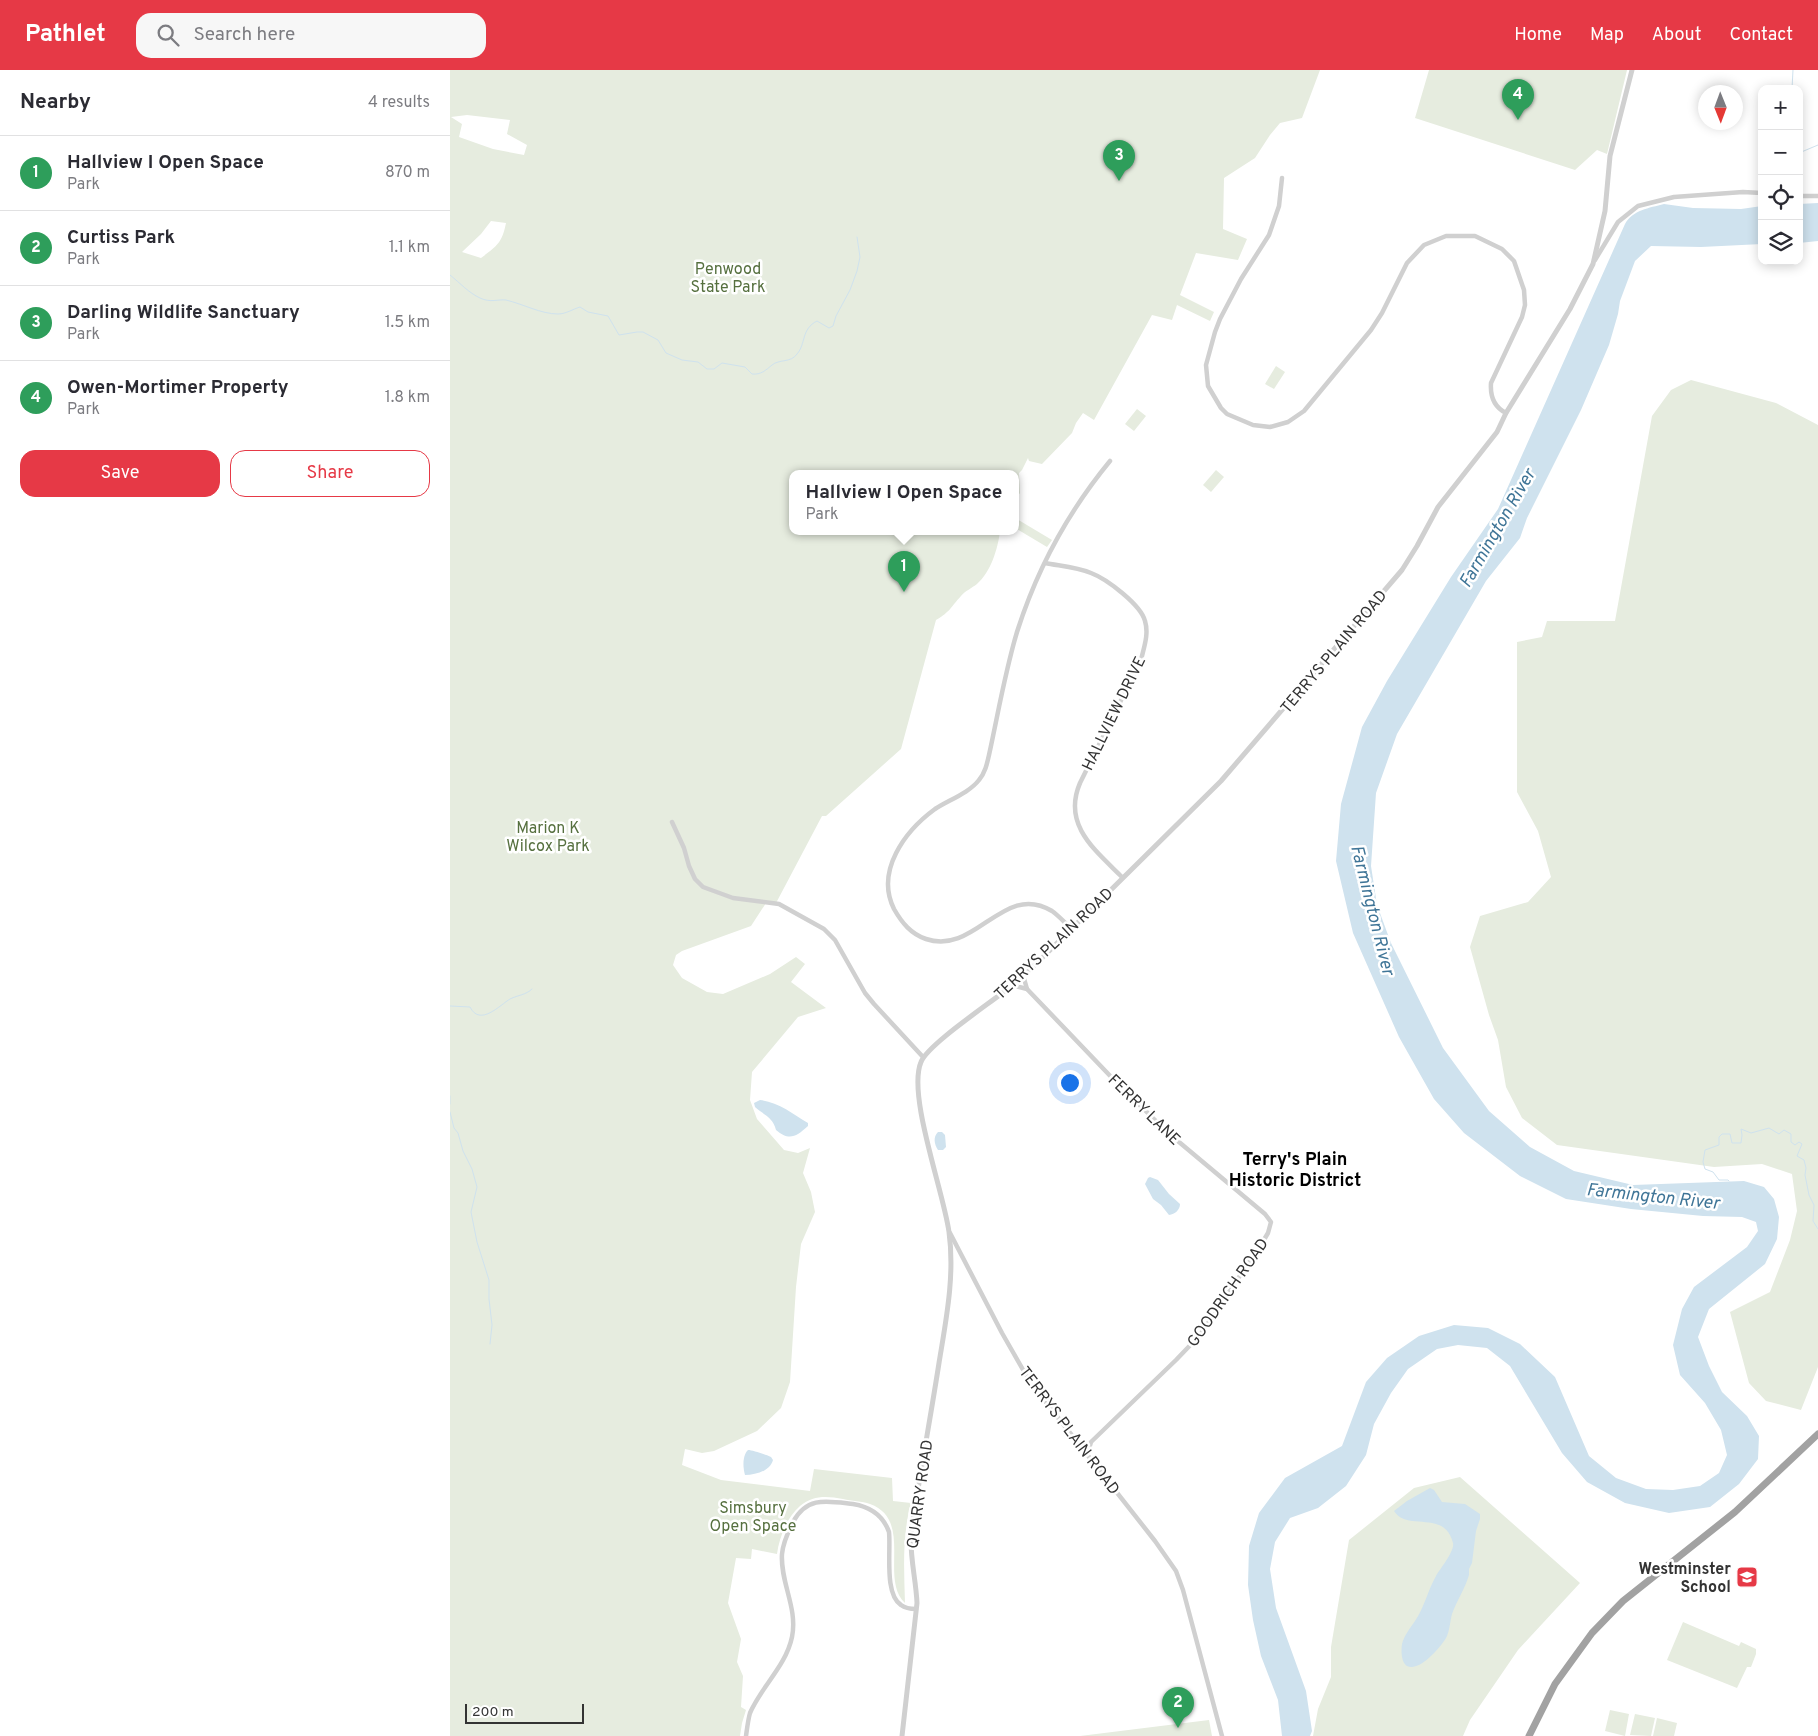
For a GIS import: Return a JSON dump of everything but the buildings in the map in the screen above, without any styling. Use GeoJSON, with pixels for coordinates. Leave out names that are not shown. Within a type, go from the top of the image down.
{"type":"FeatureCollection","features":[{"type":"Feature","properties":{"kind":"highway"},"geometry":{"type":"LineString","coordinates":[[1528,1736],[1555,1684],[1592,1633],[1623,1601],[1749,1500],[1818,1434]]}},
{"type":"Feature","properties":{"kind":"street","name":"TERRYS PLAIN ROAD"},"geometry":{"type":"LineString","coordinates":[[1222,1736],[1183,1590],[1176,1571],[1030,1382],[949,1232],[920,1101],[918,1076],[923,1057],[934,1045],[1012,986],[1221,781],[1402,570],[1438,506],[1497,432],[1570,309],[1593,264],[1606,211],[1610,156],[1632,70]]}},
{"type":"Feature","properties":{"kind":"street"},"geometry":{"type":"LineString","coordinates":[[1282,178],[1280,206],[1269,235],[1241,279],[1214,332],[1206,365],[1208,386],[1221,408],[1227,414],[1244,422],[1262,427],[1277,425],[1295,419],[1312,403],[1371,330],[1382,313],[1407,263],[1424,244],[1446,236],[1465,235],[1482,238],[1502,249],[1514,261],[1524,290],[1525,305],[1522,317],[1491,382],[1494,402],[1497,408],[1506,414]]}},
{"type":"Feature","properties":{"kind":"street"},"geometry":{"type":"LineString","coordinates":[[1593,264],[1618,222],[1638,206],[1674,197],[1725,193],[1758,193]]}},
{"type":"Feature","properties":{"kind":"street"},"geometry":{"type":"LineString","coordinates":[[1803,196],[1818,196]]}},
{"type":"Feature","properties":{"kind":"street"},"geometry":{"type":"LineString","coordinates":[[1072,929],[1051,910],[1028,904],[1002,910],[976,930],[959,938],[945,942],[932,941],[917,936],[906,927],[893,906],[888,890],[889,874],[895,856],[911,830],[935,810],[975,784],[984,773],[1017,632],[1024,610],[1045,563],[1074,510],[1110,461]]}},
{"type":"Feature","properties":{"kind":"street","name":"HALLVIEW DRIVE"},"geometry":{"type":"LineString","coordinates":[[1045,563],[1092,573],[1127,598],[1142,613],[1145,621],[1146,640],[1141,660],[1080,783],[1074,802],[1076,816],[1083,836],[1122,877]]}},
{"type":"Feature","properties":{"kind":"street"},"geometry":{"type":"LineString","coordinates":[[672,822],[695,879],[703,887],[733,898],[780,904],[824,929],[835,940],[865,993],[923,1057]]}},
{"type":"Feature","properties":{"kind":"street","name":"FERRY LANE"},"geometry":{"type":"LineString","coordinates":[[1023,975],[1027,989],[1137,1102],[1179,1142],[1265,1214],[1271,1222]]}},
{"type":"Feature","properties":{"kind":"street"},"geometry":{"type":"LineString","coordinates":[[1012,986],[1027,989]]}},
{"type":"Feature","properties":{"kind":"street","name":"GOODRICH ROAD"},"geometry":{"type":"LineString","coordinates":[[1087,1455],[1091,1442],[1200,1335],[1262,1243],[1268,1233],[1271,1222]]}},
{"type":"Feature","properties":{"kind":"street","name":"QUARRY ROAD"},"geometry":{"type":"LineString","coordinates":[[902,1736],[916,1609],[910,1535],[946,1322],[950,1272],[949,1232]]}},
{"type":"Feature","properties":{"kind":"street"},"geometry":{"type":"LineString","coordinates":[[950,1253],[959,1251]]}},
{"type":"Feature","properties":{"kind":"street","name":"GOODRICH ROAD"},"geometry":{"type":"LineString","coordinates":[[1079,1445],[1091,1442]]}},
{"type":"Feature","properties":{"kind":"street"},"geometry":{"type":"LineString","coordinates":[[746,1736],[750,1714],[784,1658],[792,1636],[794,1617],[783,1570],[782,1554],[787,1535],[802,1508],[821,1501],[831,1501],[866,1506],[878,1514],[889,1532],[891,1590],[902,1607],[916,1609]]}},
{"type":"Feature","properties":{"kind":"green space"},"geometry":{"type":"Polygon","coordinates":[[[450,70],[1320,70],[1302,118],[1280,123],[1255,158],[1224,178],[1223,229],[1247,239],[1238,260],[1196,253],[1180,295],[1214,312],[1210,321],[1177,305],[1172,320],[1152,315],[1094,420],[1083,413],[1072,433],[1042,464],[1029,461],[1028,458],[1019,473],[1019,470],[789,470],[789,535],[999,535],[996,552],[982,579],[963,594],[948,612],[936,620],[901,749],[826,816],[822,816],[775,905],[766,903],[751,926],[682,951],[676,955],[673,965],[682,978],[707,992],[723,994],[770,974],[796,957],[805,964],[791,982],[826,1008],[798,1017],[752,1072],[750,1100],[757,1119],[784,1150],[798,1153],[810,1148],[803,1173],[811,1192],[815,1212],[801,1244],[796,1287],[790,1382],[781,1408],[757,1431],[714,1451],[702,1453],[685,1449],[682,1465],[721,1480],[810,1491],[814,1469],[892,1478],[893,1501],[911,1503],[905,1540],[905,1603],[898,1593],[895,1580],[894,1536],[890,1523],[883,1512],[864,1502],[820,1497],[805,1502],[791,1516],[782,1535],[777,1554],[752,1549],[751,1559],[736,1558],[728,1603],[741,1639],[737,1662],[743,1676],[741,1707],[746,1710],[740,1736],[450,1736],[450,70]],[[467,115],[451,117],[462,124],[459,137],[493,149],[524,155],[527,145],[507,134],[510,120],[467,115]],[[491,221],[481,234],[462,252],[481,258],[501,240],[506,223],[491,221]]]}},
{"type":"Feature","properties":{"kind":"green space"},"geometry":{"type":"Polygon","coordinates":[[[1429,70],[1627,70],[1607,154],[1597,150],[1575,170],[1415,118],[1429,70]]]}},
{"type":"Feature","properties":{"kind":"green space"},"geometry":{"type":"Polygon","coordinates":[[[1276,366],[1285,372],[1274,389],[1265,384],[1276,366]]]}},
{"type":"Feature","properties":{"kind":"green space"},"geometry":{"type":"Polygon","coordinates":[[[1691,380],[1776,403],[1818,425],[1818,1367],[1801,1410],[1766,1401],[1749,1383],[1730,1312],[1770,1292],[1790,1240],[1797,1211],[1792,1174],[1762,1164],[1714,1167],[1557,1145],[1522,1118],[1506,1087],[1498,1040],[1470,947],[1480,916],[1528,902],[1551,877],[1538,831],[1517,792],[1517,642],[1542,637],[1547,621],[1615,621],[1652,416],[1671,390],[1691,380]]]}},
{"type":"Feature","properties":{"kind":"green space"},"geometry":{"type":"Polygon","coordinates":[[[1137,409],[1146,416],[1134,431],[1125,424],[1137,409]]]}},
{"type":"Feature","properties":{"kind":"green space"},"geometry":{"type":"Polygon","coordinates":[[[1216,470],[1224,477],[1211,492],[1203,485],[1216,470]]]}},
{"type":"Feature","properties":{"kind":"green space"},"geometry":{"type":"Polygon","coordinates":[[[1019,520],[1052,540],[1047,547],[1019,530],[1019,520]]]}},
{"type":"Feature","properties":{"kind":"green space"},"geometry":{"type":"Polygon","coordinates":[[[1460,1477],[1580,1583],[1518,1650],[1470,1720],[1463,1736],[1313,1736],[1318,1709],[1331,1677],[1331,1647],[1349,1540],[1414,1488],[1460,1477]]]}},
{"type":"Feature","properties":{"kind":"green space"},"geometry":{"type":"Polygon","coordinates":[[[1683,1622],[1739,1646],[1741,1642],[1756,1649],[1751,1667],[1747,1667],[1737,1688],[1667,1660],[1683,1622]]]}},
{"type":"Feature","properties":{"kind":"green space"},"geometry":{"type":"Polygon","coordinates":[[[1610,1710],[1629,1714],[1625,1736],[1605,1731],[1610,1710]]]}},
{"type":"Feature","properties":{"kind":"green space"},"geometry":{"type":"Polygon","coordinates":[[[1635,1714],[1655,1718],[1651,1736],[1630,1735],[1635,1714]]]}},
{"type":"Feature","properties":{"kind":"green space"},"geometry":{"type":"Polygon","coordinates":[[[1657,1718],[1677,1723],[1674,1736],[1653,1736],[1657,1718]]]}},
{"type":"Feature","properties":{"kind":"green space"},"geometry":{"type":"Polygon","coordinates":[[[1209,1720],[1212,1736],[1080,1736],[1209,1720]]]}},
{"type":"Feature","properties":{"kind":"water"},"geometry":{"type":"Polygon","coordinates":[[[1818,203],[1818,241],[1803,243],[1803,204],[1818,203]]]}},
{"type":"Feature","properties":{"kind":"water","name":"Farmington River"},"geometry":{"type":"Polygon","coordinates":[[[1664,204],[1693,208],[1741,209],[1758,207],[1758,244],[1701,247],[1651,246],[1635,261],[1620,301],[1609,345],[1581,410],[1527,518],[1520,538],[1486,581],[1397,734],[1376,793],[1371,866],[1377,905],[1391,943],[1443,1048],[1489,1111],[1530,1147],[1574,1171],[1633,1185],[1744,1181],[1764,1187],[1774,1199],[1779,1217],[1777,1239],[1765,1264],[1709,1309],[1698,1337],[1709,1366],[1722,1392],[1747,1416],[1759,1436],[1758,1459],[1739,1484],[1710,1507],[1669,1513],[1625,1503],[1587,1482],[1562,1453],[1510,1366],[1487,1348],[1458,1345],[1437,1349],[1408,1369],[1391,1393],[1374,1424],[1366,1455],[1346,1486],[1318,1508],[1290,1518],[1275,1542],[1270,1569],[1276,1608],[1306,1691],[1312,1731],[1310,1736],[1282,1736],[1278,1700],[1261,1656],[1248,1585],[1249,1546],[1259,1513],[1285,1478],[1342,1446],[1366,1382],[1387,1358],[1419,1336],[1454,1325],[1488,1328],[1520,1344],[1555,1377],[1589,1456],[1616,1478],[1646,1489],[1673,1490],[1700,1486],[1719,1473],[1727,1455],[1721,1430],[1705,1403],[1680,1375],[1673,1345],[1682,1309],[1694,1287],[1747,1247],[1758,1231],[1756,1222],[1742,1217],[1703,1216],[1631,1209],[1566,1199],[1520,1176],[1464,1133],[1434,1099],[1399,1037],[1353,933],[1336,861],[1341,804],[1362,727],[1387,681],[1451,577],[1498,509],[1625,224],[1632,216],[1647,208],[1664,204]]]}},
{"type":"Feature","properties":{"kind":"water"},"geometry":{"type":"Polygon","coordinates":[[[760,1100],[773,1103],[785,1109],[808,1123],[808,1126],[796,1135],[785,1136],[776,1130],[770,1119],[755,1107],[754,1103],[760,1100]]]}},
{"type":"Feature","properties":{"kind":"water"},"geometry":{"type":"Polygon","coordinates":[[[938,1132],[942,1132],[945,1135],[946,1147],[943,1150],[938,1150],[935,1143],[935,1136],[938,1132]]]}},
{"type":"Feature","properties":{"kind":"water"},"geometry":{"type":"Polygon","coordinates":[[[1150,1177],[1158,1180],[1180,1204],[1175,1213],[1169,1215],[1153,1199],[1145,1184],[1150,1177]]]}},
{"type":"Feature","properties":{"kind":"water"},"geometry":{"type":"Polygon","coordinates":[[[748,1450],[771,1457],[773,1460],[769,1467],[762,1472],[745,1475],[743,1466],[748,1450]]]}},
{"type":"Feature","properties":{"kind":"water"},"geometry":{"type":"Polygon","coordinates":[[[1430,1488],[1434,1490],[1442,1502],[1465,1504],[1480,1514],[1480,1519],[1476,1531],[1469,1575],[1452,1614],[1447,1636],[1430,1657],[1418,1666],[1412,1667],[1405,1664],[1402,1644],[1421,1610],[1436,1576],[1450,1555],[1453,1543],[1449,1533],[1442,1527],[1434,1523],[1408,1520],[1400,1517],[1394,1511],[1430,1488]]]}},
{"type":"Feature","properties":{"kind":"waterway"},"geometry":{"type":"LineString","coordinates":[[1792,85],[1793,70]]}},
{"type":"Feature","properties":{"kind":"waterway"},"geometry":{"type":"LineString","coordinates":[[1803,151],[1818,145]]}},
{"type":"Feature","properties":{"kind":"waterway"},"geometry":{"type":"LineString","coordinates":[[450,275],[476,296],[484,299],[491,301],[506,300],[552,314],[564,313],[580,307],[588,312],[608,316],[619,335],[643,332],[658,340],[666,353],[682,360],[698,362],[707,369],[714,369],[722,363],[745,367],[752,374],[758,374],[775,363],[794,357],[800,350],[806,332],[812,324],[817,321],[829,328],[833,326],[857,271],[860,257],[857,237]]}},
{"type":"Feature","properties":{"kind":"waterway"},"geometry":{"type":"LineString","coordinates":[[450,1006],[470,1007],[474,1013],[484,1015],[510,999],[525,994],[532,989]]}},
{"type":"Feature","properties":{"kind":"waterway"},"geometry":{"type":"LineString","coordinates":[[450,1096],[450,1104]]}},
{"type":"Feature","properties":{"kind":"waterway"},"geometry":{"type":"LineString","coordinates":[[450,1112],[454,1128],[458,1133],[477,1187],[471,1212],[477,1242],[489,1280],[492,1325],[490,1344]]}},
{"type":"Feature","properties":{"kind":"waterway"},"geometry":{"type":"LineString","coordinates":[[1729,1181],[1719,1180],[1713,1172],[1705,1169],[1703,1162],[1705,1150],[1719,1145],[1719,1137],[1722,1134],[1730,1134],[1732,1143],[1741,1143],[1741,1129],[1751,1133],[1769,1128],[1779,1134],[1784,1130],[1791,1134],[1791,1142],[1795,1145],[1799,1142],[1802,1144],[1797,1156],[1804,1160],[1809,1195],[1814,1205],[1813,1221],[1818,1229]]}},
{"type":"Feature","properties":{"kind":"place","name":"Owen-Mortimer Property"},"geometry":{"type":"Point","coordinates":[1518,120]}},
{"type":"Feature","properties":{"kind":"place","name":"Darling Wildlife Sanctuary"},"geometry":{"type":"Point","coordinates":[1119,181]}},
{"type":"Feature","properties":{"kind":"place","name":"Hallview I Open Space"},"geometry":{"type":"Point","coordinates":[904,592]}},
{"type":"Feature","properties":{"kind":"place","name":"Westminster School"},"geometry":{"type":"Point","coordinates":[1747,1577]}},
{"type":"Feature","properties":{"kind":"place","name":"Curtiss Park"},"geometry":{"type":"Point","coordinates":[1178,1728]}},
{"type":"Feature","properties":{"kind":"district","name":"Terry's Plain Historic District"},"geometry":{"type":"Point","coordinates":[1295,1169]}},
{"type":"Feature","properties":{"kind":"park label","name":"Penwood State Park"},"geometry":{"type":"Point","coordinates":[728,277]}},
{"type":"Feature","properties":{"kind":"park label","name":"Marion K Wilcox Park"},"geometry":{"type":"Point","coordinates":[548,836]}},
{"type":"Feature","properties":{"kind":"park label","name":"Simsbury Open Space"},"geometry":{"type":"Point","coordinates":[753,1516]}}]}
